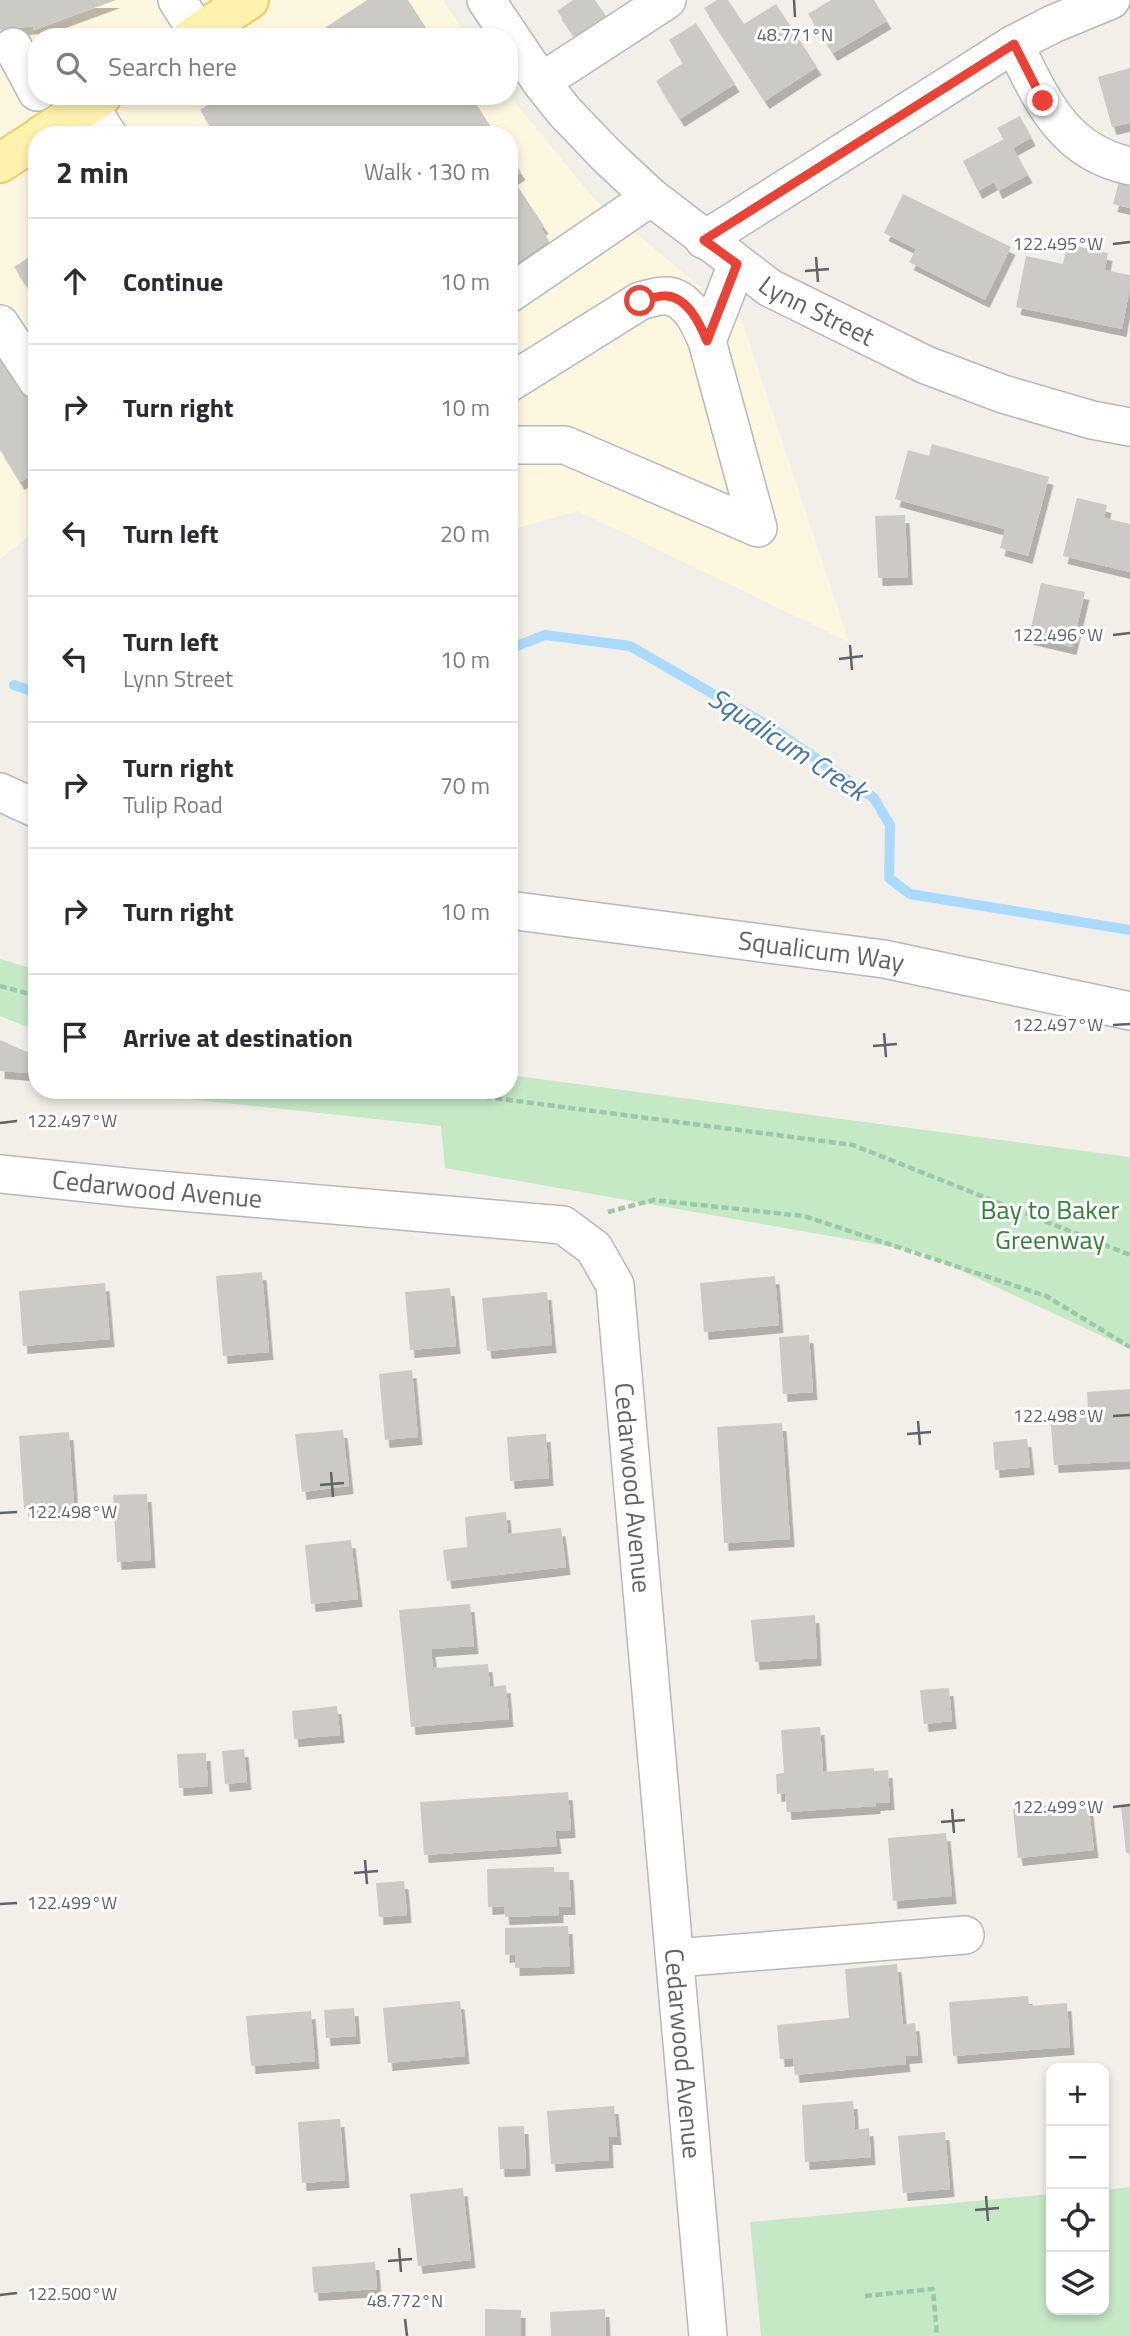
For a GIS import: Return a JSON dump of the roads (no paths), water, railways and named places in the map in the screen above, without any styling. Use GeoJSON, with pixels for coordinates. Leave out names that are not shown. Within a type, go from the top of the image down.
{"type":"FeatureCollection","features":[{"type":"Feature","properties":{"kind":"main road"},"geometry":{"type":"LineString","coordinates":[[206,28],[249,0]]}},
{"type":"Feature","properties":{"kind":"main road"},"geometry":{"type":"LineString","coordinates":[[42,118],[99,112]]}},
{"type":"Feature","properties":{"kind":"main road"},"geometry":{"type":"LineString","coordinates":[[0,163],[28,133]]}},
{"type":"Feature","properties":{"kind":"street"},"geometry":{"type":"LineString","coordinates":[[177,0],[191,28]]}},
{"type":"Feature","properties":{"kind":"street","name":"Lynn Street"},"geometry":{"type":"LineString","coordinates":[[486,0],[505,28]]}},
{"type":"Feature","properties":{"kind":"street"},"geometry":{"type":"LineString","coordinates":[[541,82],[667,0]]}},
{"type":"Feature","properties":{"kind":"street"},"geometry":{"type":"LineString","coordinates":[[704,240],[1014,44],[1053,24],[1111,0]]}},
{"type":"Feature","properties":{"kind":"street"},"geometry":{"type":"LineString","coordinates":[[1014,44],[1043,101],[1062,127],[1085,150],[1111,162],[1130,166]]}},
{"type":"Feature","properties":{"kind":"street"},"geometry":{"type":"LineString","coordinates":[[13,47],[28,84]]}},
{"type":"Feature","properties":{"kind":"street","name":"Lynn Street"},"geometry":{"type":"LineString","coordinates":[[518,48],[564,111],[651,198],[770,288],[926,365],[1003,394],[1130,427]]}},
{"type":"Feature","properties":{"kind":"street"},"geometry":{"type":"LineString","coordinates":[[518,288],[651,198]]}},
{"type":"Feature","properties":{"kind":"street"},"geometry":{"type":"LineString","coordinates":[[707,341],[737,264]]}},
{"type":"Feature","properties":{"kind":"street"},"geometry":{"type":"LineString","coordinates":[[518,377],[640,301],[668,296],[677,300],[700,324],[707,341],[758,528],[565,444],[518,445]]}},
{"type":"Feature","properties":{"kind":"street"},"geometry":{"type":"LineString","coordinates":[[0,324],[28,366]]}},
{"type":"Feature","properties":{"kind":"street"},"geometry":{"type":"LineString","coordinates":[[0,792],[28,805]]}},
{"type":"Feature","properties":{"kind":"street","name":"Squalicum Way"},"geometry":{"type":"LineString","coordinates":[[518,911],[884,959],[1130,1011]]}},
{"type":"Feature","properties":{"kind":"street","name":"Cedarwood Avenue"},"geometry":{"type":"LineString","coordinates":[[0,1174],[563,1225],[594,1248],[615,1285],[708,2336]]}},
{"type":"Feature","properties":{"kind":"street"},"geometry":{"type":"LineString","coordinates":[[675,1958],[965,1936]]}},
{"type":"Feature","properties":{"kind":"waterway","name":"Squalicum Creek"},"geometry":{"type":"LineString","coordinates":[[518,646],[545,635],[630,646],[767,725],[874,798],[890,825],[889,878],[910,894],[1130,930]]}},
{"type":"Feature","properties":{"kind":"waterway","name":"Squalicum Creek"},"geometry":{"type":"LineString","coordinates":[[14,685],[28,690]]}},
{"type":"Feature","properties":{"kind":"park label","name":"Bay to Baker Greenway"},"geometry":{"type":"Point","coordinates":[1050,1225]}}]}
